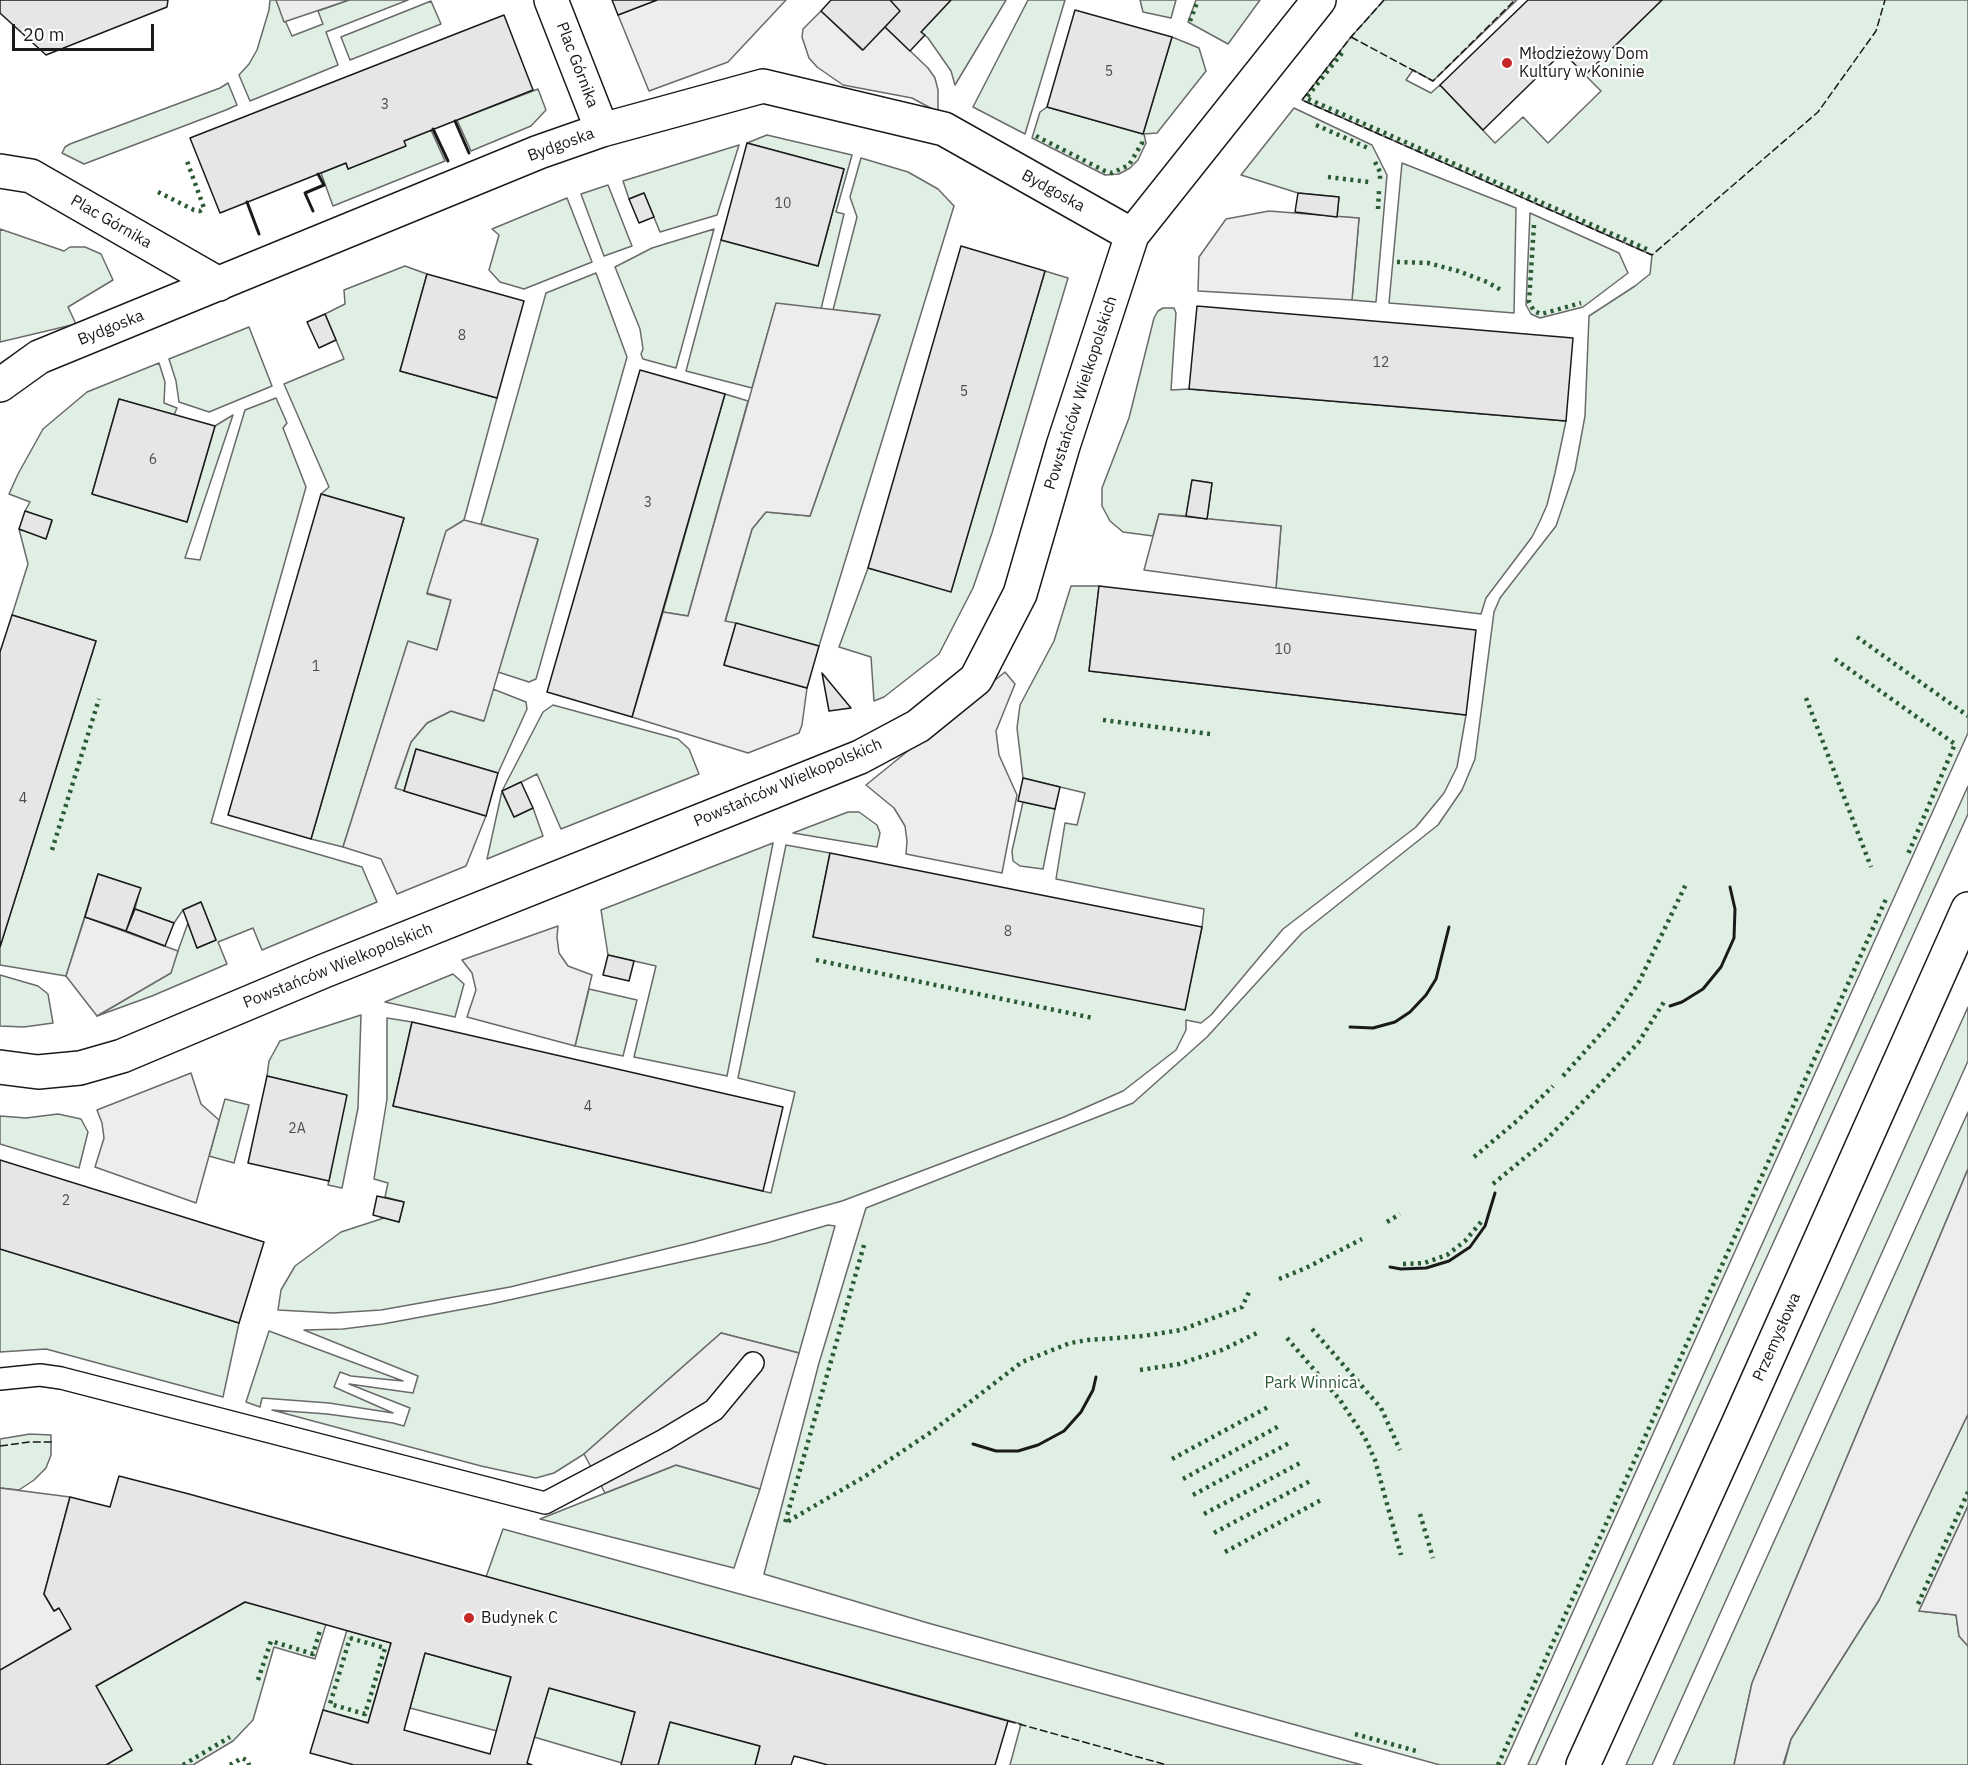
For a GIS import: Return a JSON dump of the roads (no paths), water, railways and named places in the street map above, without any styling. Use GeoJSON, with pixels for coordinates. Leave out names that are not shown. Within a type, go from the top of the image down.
{"type":"FeatureCollection","features":[{"type":"Feature","properties":{"kind":"street","name":"Plac Górnika"},"geometry":{"type":"LineString","coordinates":[[551,0],[602,130]]}},
{"type":"Feature","properties":{"kind":"street","name":"Powstańców Wielkopolskich"},"geometry":{"type":"LineString","coordinates":[[0,1067],[38,1072],[80,1068],[122,1056],[354,959],[860,757],[918,726],[976,679],[1020,594],[1063,446],[1132,235],[1319,0]]}},
{"type":"Feature","properties":{"kind":"street","name":"Bydgoska"},"geometry":{"type":"LineString","coordinates":[[0,385],[39,357],[539,152],[602,130],[764,86],[944,129],[1132,235]]}},
{"type":"Feature","properties":{"kind":"street","name":"Plac Górnika"},"geometry":{"type":"LineString","coordinates":[[0,171],[31,176],[219,284]]}},
{"type":"Feature","properties":{"kind":"street","name":"Przemysłowa"},"geometry":{"type":"LineString","coordinates":[[1583,1765],[1968,909]]}},
{"type":"Feature","properties":{"kind":"lane"},"geometry":{"type":"LineString","coordinates":[[0,1379],[40,1375],[61,1378],[544,1503],[664,1440],[714,1410],[753,1363]]}},
{"type":"Feature","properties":{"kind":"place","name":"Młodzieżowy Dom Kultury w Koninie"},"geometry":{"type":"Point","coordinates":[1507,63]}},
{"type":"Feature","properties":{"kind":"place","name":"Budynek C"},"geometry":{"type":"Point","coordinates":[469,1618]}},
{"type":"Feature","properties":{"kind":"park label","name":"Park Winnica"},"geometry":{"type":"Point","coordinates":[1311,1383]}}]}
